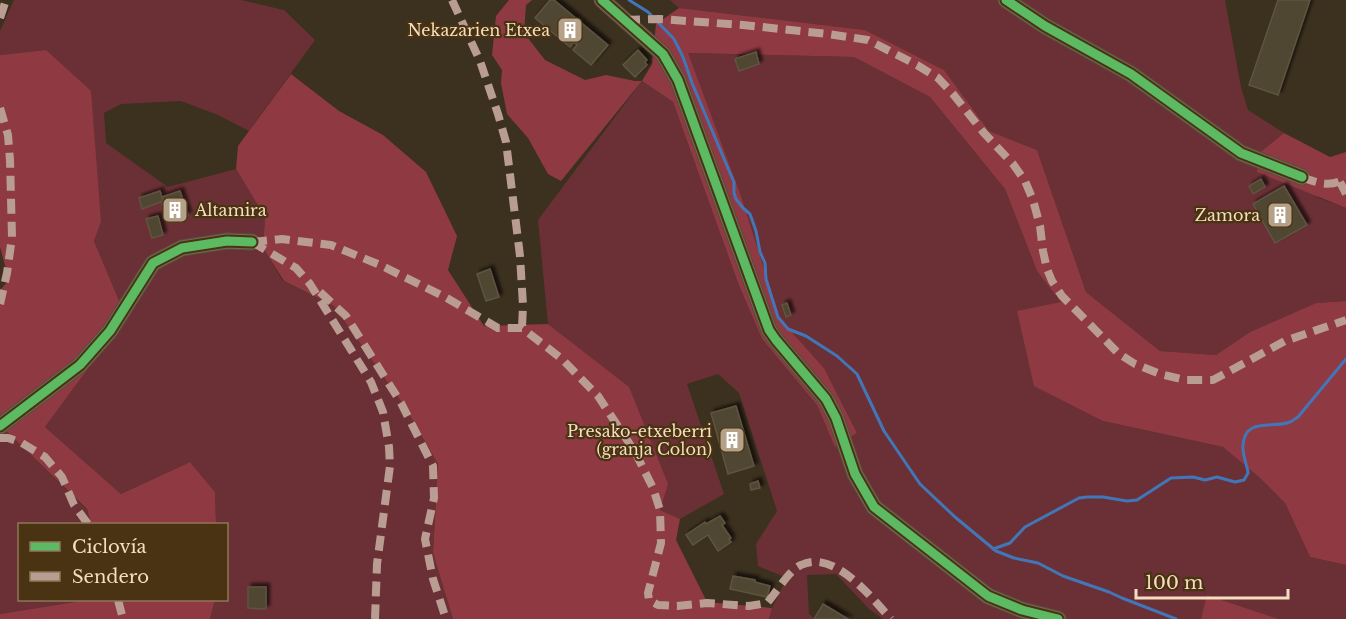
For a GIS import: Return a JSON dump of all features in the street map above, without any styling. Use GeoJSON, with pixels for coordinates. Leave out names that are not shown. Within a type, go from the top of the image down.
{"type":"FeatureCollection","features":[{"type":"Feature","properties":{"kind":"street"},"geometry":{"type":"LineString","coordinates":[[602,0],[663,54],[678,80],[769,330],[826,399],[836,418],[855,474],[874,507],[988,596],[1022,610],[1058,619]]}},
{"type":"Feature","properties":{"kind":"street"},"geometry":{"type":"LineString","coordinates":[[1006,0],[1045,26],[1131,74],[1241,153],[1302,177]]}},
{"type":"Feature","properties":{"kind":"street"},"geometry":{"type":"LineString","coordinates":[[0,426],[80,365],[110,331],[153,263],[182,248],[226,241],[252,242]]}},
{"type":"Feature","properties":{"kind":"shaded area"},"geometry":{"type":"Polygon","coordinates":[[[14,0],[241,0],[284,10],[315,40],[249,131],[218,115],[181,101],[121,104],[104,113],[106,143],[168,187],[236,169],[265,217],[263,248],[283,281],[334,306],[405,407],[438,464],[433,553],[453,619],[210,619],[215,601],[228,601],[228,523],[216,523],[215,492],[190,462],[121,494],[45,427],[84,374],[123,310],[94,241],[101,222],[46,50],[0,55],[0,31],[14,0]]]}},
{"type":"Feature","properties":{"kind":"shaded area"},"geometry":{"type":"Polygon","coordinates":[[[509,0],[532,0],[526,5],[524,33],[545,60],[585,80],[606,75],[642,81],[561,181],[548,174],[528,138],[507,114],[501,83],[502,70],[492,55],[496,16],[509,0]]]}},
{"type":"Feature","properties":{"kind":"shaded area"},"geometry":{"type":"Polygon","coordinates":[[[670,0],[1225,0],[1241,87],[1248,110],[1284,133],[1258,154],[1319,198],[1346,208],[1346,301],[1316,303],[1250,332],[1216,355],[1160,351],[1086,292],[1037,150],[989,131],[944,70],[865,30],[679,8],[670,0]]]}},
{"type":"Feature","properties":{"kind":"shaded area"},"geometry":{"type":"Polygon","coordinates":[[[679,8],[865,30],[944,70],[989,131],[1037,150],[1086,292],[1160,351],[1216,355],[1250,332],[1316,303],[1346,301],[1346,565],[1310,557],[1285,503],[1223,447],[1103,421],[1034,386],[1017,311],[1061,302],[1037,271],[1005,189],[930,97],[854,57],[688,53],[741,196],[780,319],[824,368],[857,433],[835,447],[817,405],[762,339],[738,283],[673,102],[642,81],[652,64],[656,24],[679,8]]]}},
{"type":"Feature","properties":{"kind":"shaded area"},"geometry":{"type":"Polygon","coordinates":[[[46,50],[91,91],[101,222],[94,241],[123,310],[84,374],[45,427],[121,494],[190,462],[215,492],[216,523],[91,523],[87,509],[0,425],[0,290],[9,280],[0,247],[0,55],[46,50]]]}},
{"type":"Feature","properties":{"kind":"shaded area"},"geometry":{"type":"Polygon","coordinates":[[[687,53],[854,57],[930,97],[1005,189],[1037,271],[1062,302],[1103,421],[1223,447],[1285,503],[1310,557],[1346,565],[1346,619],[1279,619],[1208,595],[1201,619],[883,619],[869,609],[836,574],[807,575],[809,614],[815,619],[769,619],[787,578],[758,566],[756,544],[777,511],[739,393],[718,374],[687,384],[724,494],[680,519],[660,510],[629,388],[548,324],[538,220],[642,81],[673,102],[738,283],[762,339],[817,405],[835,446],[857,433],[824,368],[780,319],[741,196],[687,53]]]}},
{"type":"Feature","properties":{"kind":"shaded area"},"geometry":{"type":"Polygon","coordinates":[[[291,74],[339,111],[383,135],[426,172],[457,236],[448,270],[484,326],[548,324],[629,387],[668,484],[660,510],[680,519],[676,540],[707,602],[772,608],[769,619],[453,619],[433,553],[438,464],[405,407],[334,306],[284,281],[263,248],[265,217],[236,169],[238,146],[291,74]]]}},
{"type":"Feature","properties":{"kind":"shaded area"},"geometry":{"type":"Polygon","coordinates":[[[1284,133],[1330,157],[1346,152],[1346,208],[1257,172],[1258,154],[1284,133]]]}},
{"type":"Feature","properties":{"kind":"shaded area"},"geometry":{"type":"Polygon","coordinates":[[[0,425],[87,510],[91,523],[18,523],[18,601],[81,601],[0,614],[0,425]]]}},
{"type":"Feature","properties":{"kind":"shaded area"},"geometry":{"type":"Polygon","coordinates":[[[1207,595],[1279,619],[1201,619],[1207,595]]]}},
{"type":"Feature","properties":{"kind":"shaded area"},"geometry":{"type":"Polygon","coordinates":[[[81,601],[215,601],[210,619],[0,619],[0,614],[81,601]]]}},
{"type":"Feature","properties":{"kind":"building","name":"Nekazarien Etxea"},"geometry":{"type":"Polygon","coordinates":[[[550,0],[554,0],[608,45],[591,65],[573,50],[577,45],[574,42],[570,47],[535,18],[550,0]]]}},
{"type":"Feature","properties":{"kind":"building"},"geometry":{"type":"Polygon","coordinates":[[[1278,0],[1310,0],[1278,95],[1249,85],[1278,0]]]}},
{"type":"Feature","properties":{"kind":"building"},"geometry":{"type":"Polygon","coordinates":[[[638,50],[647,60],[645,62],[647,65],[635,77],[623,65],[638,50]]]}},
{"type":"Feature","properties":{"kind":"building"},"geometry":{"type":"Polygon","coordinates":[[[756,52],[759,64],[739,71],[735,59],[756,52]]]}},
{"type":"Feature","properties":{"kind":"building"},"geometry":{"type":"Polygon","coordinates":[[[1261,179],[1265,187],[1253,194],[1249,186],[1261,179]]]}},
{"type":"Feature","properties":{"kind":"building","name":"Zamora"},"geometry":{"type":"Polygon","coordinates":[[[1284,186],[1307,225],[1275,243],[1253,204],[1284,186]]]}},
{"type":"Feature","properties":{"kind":"building"},"geometry":{"type":"Polygon","coordinates":[[[160,191],[163,201],[142,209],[139,198],[160,191]]]}},
{"type":"Feature","properties":{"kind":"building","name":"Altamira"},"geometry":{"type":"Polygon","coordinates":[[[180,191],[188,215],[167,222],[162,197],[180,191]]]}},
{"type":"Feature","properties":{"kind":"building"},"geometry":{"type":"Polygon","coordinates":[[[158,216],[163,235],[152,238],[146,219],[158,216]]]}},
{"type":"Feature","properties":{"kind":"building"},"geometry":{"type":"Polygon","coordinates":[[[490,269],[499,297],[486,301],[477,274],[490,269]]]}},
{"type":"Feature","properties":{"kind":"building"},"geometry":{"type":"Polygon","coordinates":[[[787,303],[791,315],[786,317],[782,305],[787,303]]]}},
{"type":"Feature","properties":{"kind":"building","name":"Presako-etxeberri (granja Colon)"},"geometry":{"type":"Polygon","coordinates":[[[736,406],[754,466],[728,474],[711,413],[736,406]]]}},
{"type":"Feature","properties":{"kind":"building"},"geometry":{"type":"Polygon","coordinates":[[[758,481],[760,488],[751,490],[750,484],[758,481]]]}},
{"type":"Feature","properties":{"kind":"building"},"geometry":{"type":"Polygon","coordinates":[[[720,516],[725,523],[722,525],[731,538],[729,539],[731,542],[718,551],[708,535],[693,545],[686,535],[705,522],[706,524],[720,516]]]}},
{"type":"Feature","properties":{"kind":"building"},"geometry":{"type":"Polygon","coordinates":[[[733,576],[755,580],[755,582],[770,586],[767,597],[730,589],[733,576]]]}},
{"type":"Feature","properties":{"kind":"building"},"geometry":{"type":"Polygon","coordinates":[[[248,587],[266,587],[266,609],[248,608],[248,587]]]}},
{"type":"Feature","properties":{"kind":"building"},"geometry":{"type":"Polygon","coordinates":[[[823,604],[848,619],[814,619],[823,604]]]}},
{"type":"Feature","properties":{"kind":"waterway"},"geometry":{"type":"LineString","coordinates":[[629,0],[648,12],[674,39],[683,57],[734,182],[736,199],[750,214],[778,317],[788,329],[806,336],[837,356],[857,374],[884,431],[920,484],[996,551],[1038,563],[1063,576],[1176,619]]}},
{"type":"Feature","properties":{"kind":"waterway"},"geometry":{"type":"LineString","coordinates":[[993,549],[1010,543],[1025,527],[1079,498],[1103,497],[1127,501],[1137,500],[1171,478],[1193,477],[1205,480],[1217,477],[1235,482],[1244,480],[1248,473],[1243,445],[1249,431],[1254,427],[1283,424],[1298,417],[1346,359]]}},
{"type":"Feature","properties":{"kind":"marked path"},"geometry":{"type":"LineString","coordinates":[[0,18],[6,0]]}},
{"type":"Feature","properties":{"kind":"marked path"},"geometry":{"type":"LineString","coordinates":[[452,0],[480,61],[506,142],[520,256],[522,328]]}},
{"type":"Feature","properties":{"kind":"marked path"},"geometry":{"type":"LineString","coordinates":[[625,20],[659,19],[743,25],[868,40],[938,78],[1013,164],[1025,181],[1040,226],[1047,269],[1062,296],[1118,353],[1135,364],[1160,374],[1185,380],[1213,380],[1285,341],[1346,320]]}},
{"type":"Feature","properties":{"kind":"marked path"},"geometry":{"type":"LineString","coordinates":[[0,108],[8,135],[12,237],[0,304]]}},
{"type":"Feature","properties":{"kind":"marked path"},"geometry":{"type":"LineString","coordinates":[[1302,177],[1329,184],[1346,178]]}},
{"type":"Feature","properties":{"kind":"marked path"},"geometry":{"type":"LineString","coordinates":[[1340,182],[1346,194]]}},
{"type":"Feature","properties":{"kind":"marked path"},"geometry":{"type":"LineString","coordinates":[[252,242],[282,239],[331,245],[380,265],[445,297],[498,328],[522,328],[562,359],[598,396],[635,452],[653,488],[660,510],[661,543],[648,593],[649,600],[658,605],[677,606],[707,603],[749,606],[767,603],[796,568],[814,562],[839,569],[862,588],[891,619]]}},
{"type":"Feature","properties":{"kind":"marked path"},"geometry":{"type":"LineString","coordinates":[[252,242],[296,268],[310,284],[371,382],[383,412],[390,466],[377,564],[375,619]]}},
{"type":"Feature","properties":{"kind":"marked path"},"geometry":{"type":"LineString","coordinates":[[320,292],[346,316],[401,403],[433,466],[434,498],[425,539],[433,579],[446,619]]}},
{"type":"Feature","properties":{"kind":"marked path"},"geometry":{"type":"LineString","coordinates":[[0,438],[22,443],[45,457],[62,477],[74,505],[87,523]]}},
{"type":"Feature","properties":{"kind":"marked path"},"geometry":{"type":"LineString","coordinates":[[118,601],[123,619]]}},
{"type":"Feature","properties":{"kind":"cycle path"},"geometry":{"type":"LineString","coordinates":[[602,0],[663,54],[678,80],[769,330],[826,399],[836,418],[855,474],[874,507],[988,596],[1022,610],[1058,619]]}},
{"type":"Feature","properties":{"kind":"cycle path"},"geometry":{"type":"LineString","coordinates":[[1006,0],[1045,26],[1131,74],[1241,153],[1302,177]]}},
{"type":"Feature","properties":{"kind":"cycle path"},"geometry":{"type":"LineString","coordinates":[[0,426],[80,365],[110,331],[153,263],[182,248],[227,241],[252,242]]}},
{"type":"Feature","properties":{"kind":"place","name":"Nekazarien Etxea"},"geometry":{"type":"Point","coordinates":[570,30]}},
{"type":"Feature","properties":{"kind":"place","name":"Altamira"},"geometry":{"type":"Point","coordinates":[175,210]}},
{"type":"Feature","properties":{"kind":"place","name":"Zamora"},"geometry":{"type":"Point","coordinates":[1280,215]}},
{"type":"Feature","properties":{"kind":"place","name":"Presako-etxeberri (granja Colon)"},"geometry":{"type":"Point","coordinates":[732,440]}}]}
